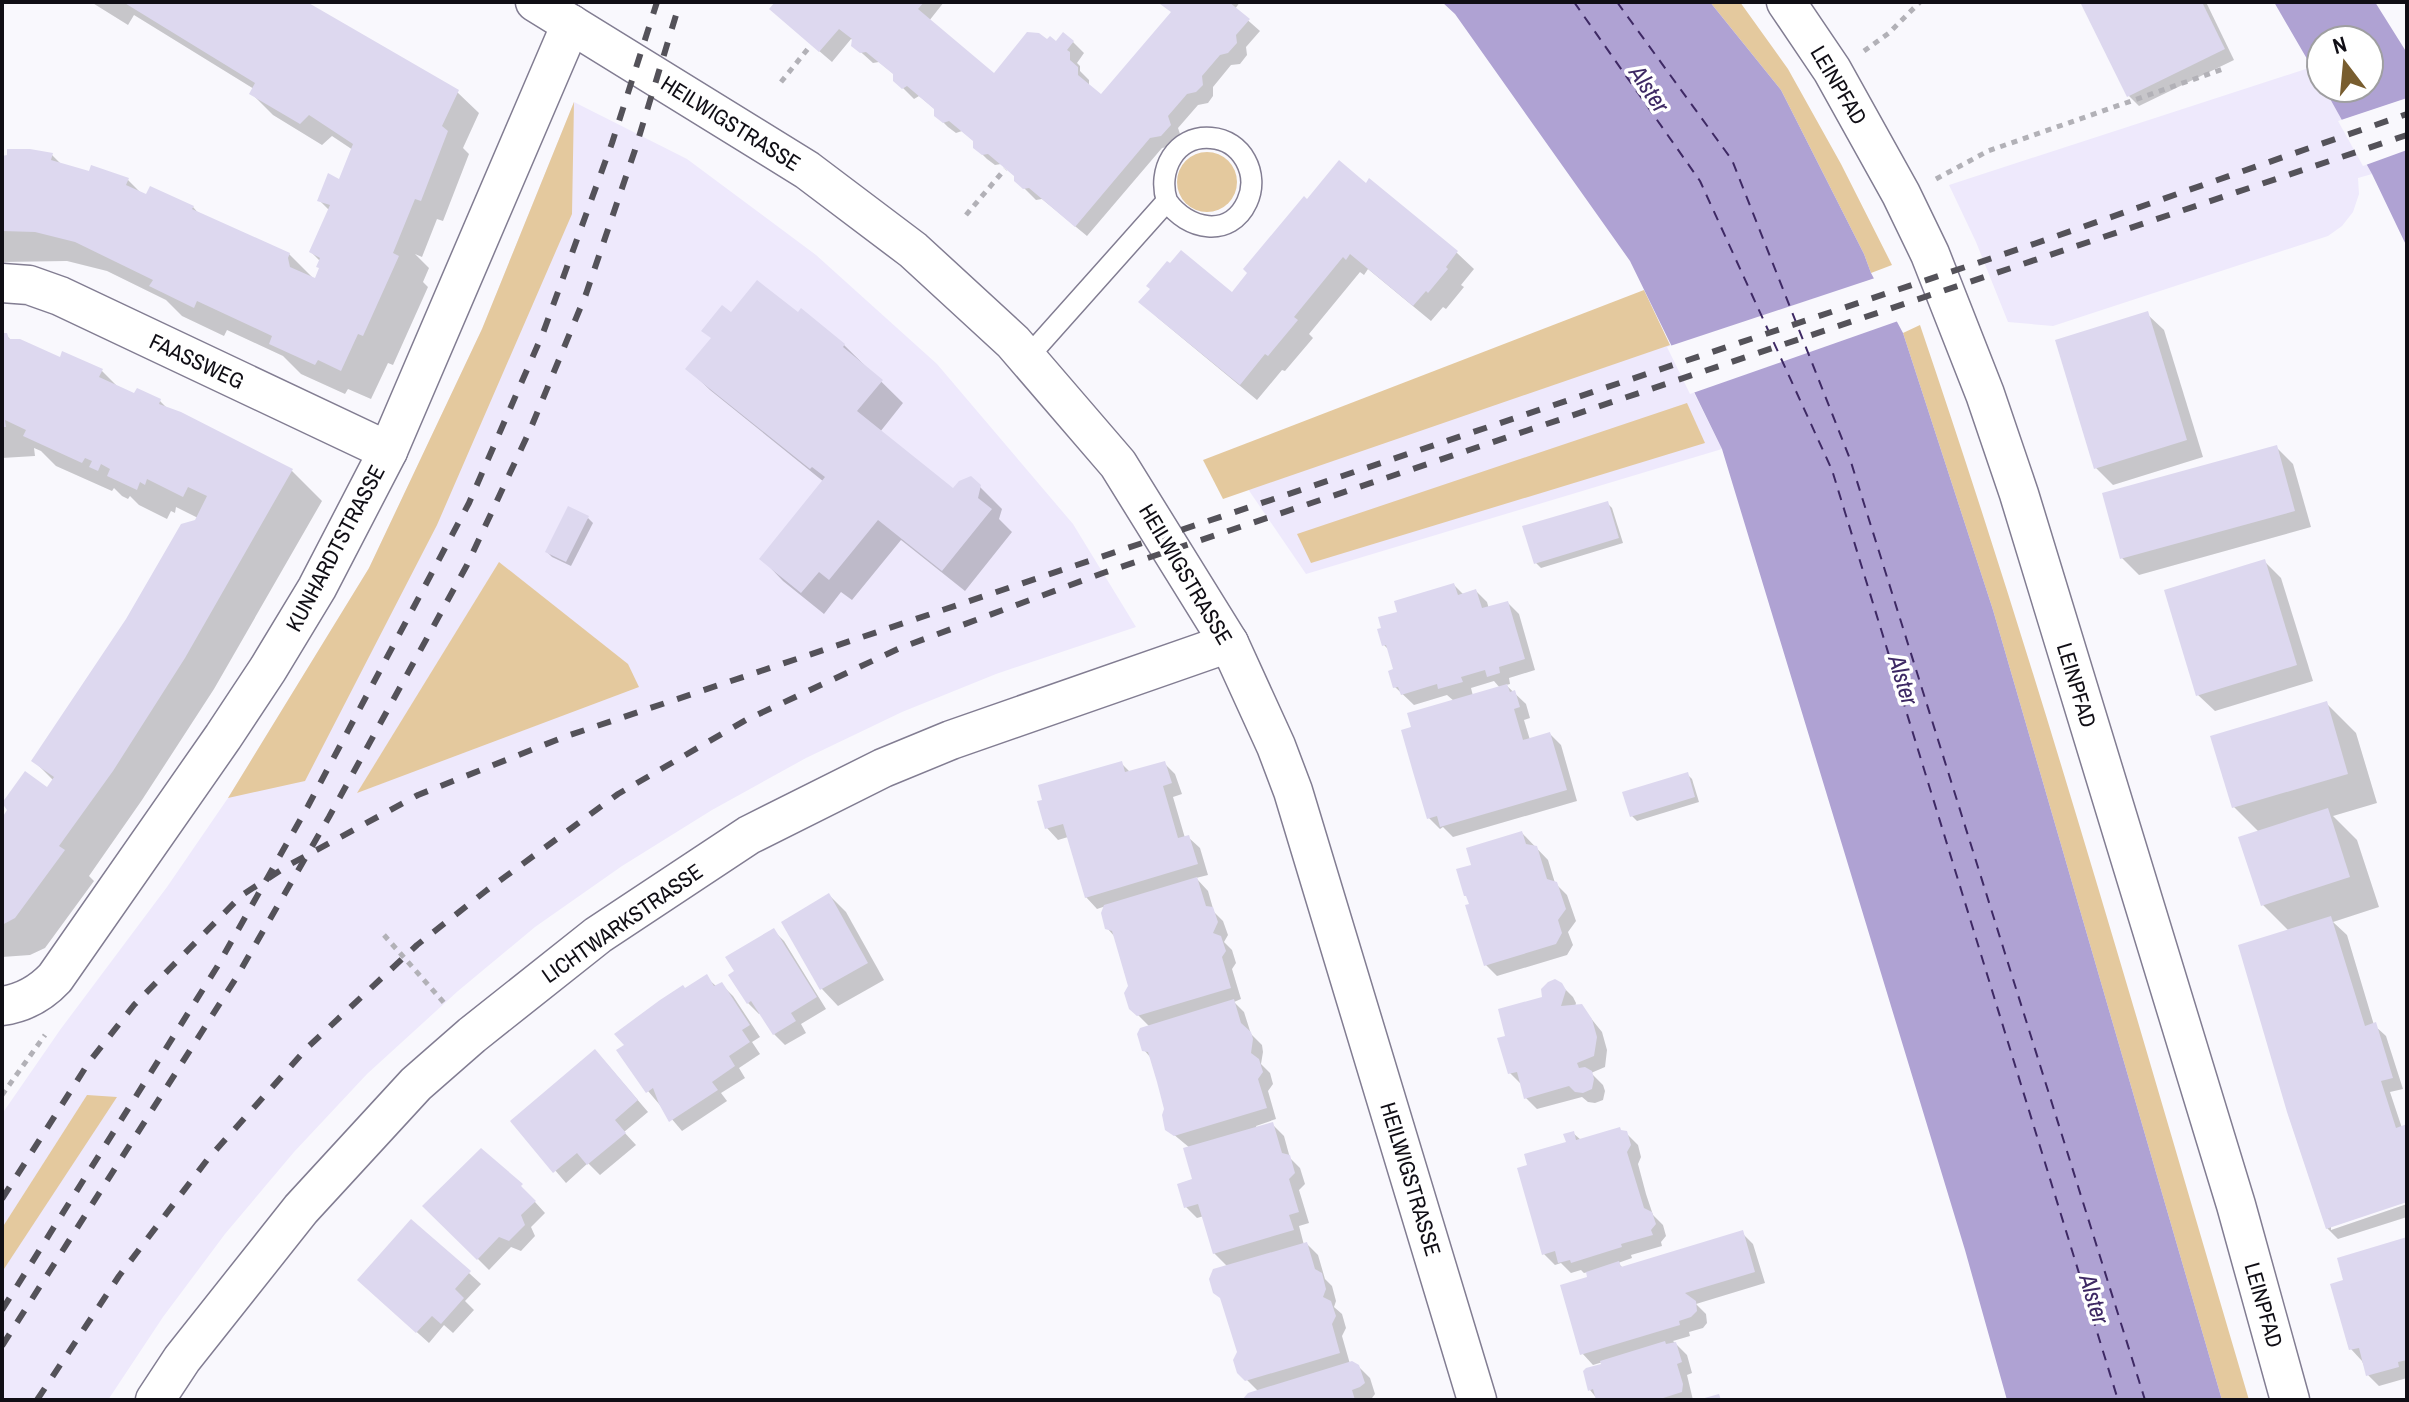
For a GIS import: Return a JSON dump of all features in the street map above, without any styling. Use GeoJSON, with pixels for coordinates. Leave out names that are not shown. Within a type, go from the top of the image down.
{"type":"FeatureCollection","features":[{"type":"Feature","properties":{"kind":"street","name":"HEILWIGSTRASSE"},"geometry":{"type":"LineString","coordinates":[[535,2],[807,170],[913,250],[1027,358],[1118,464],[1229,643],[1276,746],[1297,803],[1477,1400]]}},
{"type":"Feature","properties":{"kind":"street","name":"LEINPFAD"},"geometry":{"type":"LineString","coordinates":[[1786,2],[1832,70],[1901,194],[1930,254],[1985,394],[2019,494],[2236,1205],[2290,1400]]}},
{"type":"Feature","properties":{"kind":"street","name":"KUNHARDTSTRASSE"},"geometry":{"type":"LineString","coordinates":[[20,1000],[55,978],[268,669],[317,588],[388,451],[571,24]]}},
{"type":"Feature","properties":{"kind":"street","name":"FAASSWEG"},"geometry":{"type":"LineString","coordinates":[[2,283],[29,285],[60,296],[388,451]]}},
{"type":"Feature","properties":{"kind":"street","name":"LICHTWARKSTRASSE"},"geometry":{"type":"LineString","coordinates":[[155,1400],[182,1359],[301,1209],[416,1084],[472,1035],[598,935],[749,835],[883,768],[951,740],[1229,643]]}},
{"type":"Feature","properties":{"kind":"lane"},"geometry":{"type":"LineString","coordinates":[[1210,137],[1224,141],[1236,148],[1249,167],[1252,178],[1248,200],[1236,216],[1223,224],[1195,225],[1181,218],[1167,201],[1163,181],[1165,168],[1173,154],[1184,144],[1210,137]]}},
{"type":"Feature","properties":{"kind":"lane"},"geometry":{"type":"LineString","coordinates":[[1027,358],[1167,201]]}},
{"type":"Feature","properties":{"kind":"path"},"geometry":{"type":"LineString","coordinates":[[1832,70],[1889,33],[1920,2]]}},
{"type":"Feature","properties":{"kind":"path"},"geometry":{"type":"LineString","coordinates":[[781,82],[811,45]]}},
{"type":"Feature","properties":{"kind":"path"},"geometry":{"type":"LineString","coordinates":[[1936,179],[1988,151],[2223,69]]}},
{"type":"Feature","properties":{"kind":"path"},"geometry":{"type":"LineString","coordinates":[[966,215],[1005,169]]}},
{"type":"Feature","properties":{"kind":"path"},"geometry":{"type":"LineString","coordinates":[[384,935],[447,1006]]}},
{"type":"Feature","properties":{"kind":"path"},"geometry":{"type":"LineString","coordinates":[[2,1095],[49,1029],[20,1000]]}},
{"type":"Feature","properties":{"kind":"shaded area"},"geometry":{"type":"Polygon","coordinates":[[[1710,2],[1740,2],[1788,69],[1892,265],[1871,273],[1781,90],[1710,2]]]}},
{"type":"Feature","properties":{"kind":"shaded area"},"geometry":{"type":"Polygon","coordinates":[[[2305,69],[2305,104],[2333,104],[2372,174],[2358,178],[2359,194],[2353,212],[2342,226],[2328,236],[2053,326],[2008,322],[1949,185],[2305,69]]]}},
{"type":"Feature","properties":{"kind":"shaded area"},"geometry":{"type":"Polygon","coordinates":[[[574,102],[687,159],[816,255],[937,364],[1073,524],[1136,627],[996,674],[902,712],[806,758],[712,810],[622,866],[535,927],[458,991],[367,1074],[294,1152],[225,1234],[163,1317],[108,1400],[2,1400],[2,1114],[228,798],[369,568],[482,329],[574,102]]]}},
{"type":"Feature","properties":{"kind":"shaded area"},"geometry":{"type":"Polygon","coordinates":[[[574,102],[572,214],[437,525],[305,781],[228,798],[369,568],[482,329],[574,102]]]}},
{"type":"Feature","properties":{"kind":"shaded area"},"geometry":{"type":"Polygon","coordinates":[[[1207,152],[1229,160],[1237,182],[1229,204],[1207,212],[1185,204],[1177,182],[1185,160],[1207,152]]]}},
{"type":"Feature","properties":{"kind":"shaded area"},"geometry":{"type":"Polygon","coordinates":[[[1644,290],[1670,345],[1223,499],[1203,460],[1644,290]]]}},
{"type":"Feature","properties":{"kind":"shaded area"},"geometry":{"type":"Polygon","coordinates":[[[1660,325],[1722,449],[1306,574],[1237,473],[1660,325]]]}},
{"type":"Feature","properties":{"kind":"shaded area"},"geometry":{"type":"Polygon","coordinates":[[[1920,325],[2008,592],[2249,1400],[2222,1400],[1993,610],[1903,333],[1920,325]]]}},
{"type":"Feature","properties":{"kind":"shaded area"},"geometry":{"type":"Polygon","coordinates":[[[1687,403],[1705,443],[1311,563],[1297,534],[1687,403]]]}},
{"type":"Feature","properties":{"kind":"shaded area"},"geometry":{"type":"Polygon","coordinates":[[[499,562],[628,664],[639,687],[357,793],[499,562]]]}},
{"type":"Feature","properties":{"kind":"shaded area"},"geometry":{"type":"Polygon","coordinates":[[[87,1095],[117,1097],[2,1272],[2,1228],[87,1095]]]}},
{"type":"Feature","properties":{"kind":"water","name":"Alster"},"geometry":{"type":"Polygon","coordinates":[[[1442,2],[1710,2],[1781,90],[1903,333],[1993,610],[2222,1400],[2007,1400],[1965,1250],[1722,449],[1630,261],[1455,14],[1442,2]]]}},
{"type":"Feature","properties":{"kind":"water"},"geometry":{"type":"Polygon","coordinates":[[[2274,2],[2375,2],[2407,53],[2407,247],[2372,174],[2333,104],[2385,104],[2385,24],[2305,24],[2305,55],[2274,2]]]}},
{"type":"Feature","properties":{"kind":"pier"},"geometry":{"type":"Polygon","coordinates":[[[2407,98],[2407,150],[2363,166],[2338,121],[2407,98]]]}},
{"type":"Feature","properties":{"kind":"pier"},"geometry":{"type":"Polygon","coordinates":[[[1878,277],[1901,320],[1690,394],[1667,347],[1878,277]]]}},
{"type":"Feature","properties":{"kind":"building"},"geometry":{"type":"Polygon","coordinates":[[[123,2],[307,2],[459,90],[442,126],[448,131],[421,201],[415,199],[393,253],[399,256],[363,336],[358,334],[341,371],[318,360],[315,365],[269,344],[272,336],[197,301],[194,308],[149,286],[153,280],[75,242],[35,232],[2,231],[2,156],[7,155],[7,149],[30,149],[53,153],[51,160],[89,171],[91,165],[129,178],[126,185],[146,194],[150,186],[194,206],[192,209],[290,253],[290,267],[315,278],[320,258],[309,252],[330,205],[317,201],[328,173],[339,179],[353,144],[309,115],[300,124],[249,94],[255,83],[123,2]]]}},
{"type":"Feature","properties":{"kind":"building"},"geometry":{"type":"Polygon","coordinates":[[[775,2],[924,2],[918,9],[994,73],[1027,32],[1039,33],[1047,39],[1050,36],[1056,41],[1063,32],[1074,41],[1067,50],[1070,60],[1078,67],[1078,75],[1101,94],[1171,12],[1160,4],[1162,2],[1229,2],[1250,19],[1236,35],[1237,43],[1228,53],[1220,55],[1202,76],[1203,85],[1196,92],[1187,94],[1168,116],[1171,125],[1161,136],[1150,138],[1075,227],[1029,188],[1023,189],[1014,181],[1014,176],[988,154],[982,155],[973,148],[973,141],[949,121],[943,123],[934,116],[934,109],[907,86],[902,89],[893,81],[893,74],[866,52],[860,53],[851,46],[852,39],[839,29],[819,52],[769,9],[775,2]]]}},
{"type":"Feature","properties":{"kind":"building"},"geometry":{"type":"Polygon","coordinates":[[[2080,2],[2202,2],[2225,49],[2127,97],[2080,2]]]}},
{"type":"Feature","properties":{"kind":"building"},"geometry":{"type":"Polygon","coordinates":[[[1339,160],[1366,183],[1369,178],[1458,251],[1446,267],[1448,269],[1413,306],[1350,254],[1346,260],[1343,257],[1294,317],[1298,320],[1240,385],[1138,302],[1150,289],[1146,286],[1181,250],[1232,292],[1247,273],[1243,269],[1304,196],[1307,199],[1339,160]]]}},
{"type":"Feature","properties":{"kind":"building"},"geometry":{"type":"Polygon","coordinates":[[[757,280],[798,312],[801,308],[883,380],[857,411],[953,488],[959,481],[971,476],[981,485],[978,498],[992,509],[942,571],[878,520],[829,580],[819,572],[801,593],[759,559],[825,477],[812,467],[810,469],[685,369],[711,338],[701,331],[722,305],[731,312],[757,280]]]}},
{"type":"Feature","properties":{"kind":"building"},"geometry":{"type":"Polygon","coordinates":[[[2148,311],[2187,440],[2094,469],[2055,340],[2148,311]]]}},
{"type":"Feature","properties":{"kind":"building"},"geometry":{"type":"Polygon","coordinates":[[[2,333],[7,333],[9,339],[20,339],[60,357],[62,351],[103,369],[99,377],[134,393],[137,388],[161,399],[159,404],[181,412],[293,469],[185,658],[113,771],[59,846],[65,850],[15,918],[2,925],[2,818],[7,810],[2,803],[25,771],[47,787],[54,777],[31,761],[126,619],[181,524],[195,520],[207,496],[188,487],[183,497],[147,479],[145,485],[140,482],[137,490],[107,476],[110,469],[101,464],[98,471],[89,467],[92,461],[85,458],[82,463],[23,436],[26,430],[5,420],[6,427],[2,427],[2,333]]]}},
{"type":"Feature","properties":{"kind":"building"},"geometry":{"type":"Polygon","coordinates":[[[2277,445],[2295,511],[2120,559],[2102,493],[2277,445]]]}},
{"type":"Feature","properties":{"kind":"building"},"geometry":{"type":"Polygon","coordinates":[[[1608,501],[1619,538],[1534,564],[1522,526],[1608,501]]]}},
{"type":"Feature","properties":{"kind":"building"},"geometry":{"type":"Polygon","coordinates":[[[568,506],[589,516],[566,562],[545,552],[568,506]]]}},
{"type":"Feature","properties":{"kind":"building"},"geometry":{"type":"Polygon","coordinates":[[[2265,559],[2297,665],[2196,696],[2164,590],[2265,559]]]}},
{"type":"Feature","properties":{"kind":"building"},"geometry":{"type":"Polygon","coordinates":[[[1454,583],[1458,595],[1476,589],[1482,608],[1508,601],[1525,659],[1499,667],[1500,673],[1487,677],[1485,670],[1461,677],[1463,682],[1438,689],[1437,684],[1401,695],[1398,687],[1393,688],[1388,671],[1393,669],[1386,645],[1382,646],[1377,629],[1381,628],[1378,617],[1397,612],[1394,601],[1454,583]]]}},
{"type":"Feature","properties":{"kind":"building"},"geometry":{"type":"Polygon","coordinates":[[[1507,684],[1510,692],[1515,690],[1520,707],[1514,709],[1523,740],[1550,732],[1567,790],[1440,827],[1437,816],[1427,819],[1413,772],[1401,730],[1411,727],[1407,713],[1507,684]]]}},
{"type":"Feature","properties":{"kind":"building"},"geometry":{"type":"Polygon","coordinates":[[[2327,701],[2348,774],[2232,808],[2210,736],[2327,701]]]}},
{"type":"Feature","properties":{"kind":"building"},"geometry":{"type":"Polygon","coordinates":[[[1122,761],[1125,772],[1165,761],[1172,783],[1163,786],[1178,838],[1189,835],[1198,864],[1085,898],[1063,824],[1045,829],[1037,801],[1042,800],[1038,785],[1122,761]]]}},
{"type":"Feature","properties":{"kind":"building"},"geometry":{"type":"Polygon","coordinates":[[[1688,772],[1695,797],[1630,817],[1622,792],[1688,772]]]}},
{"type":"Feature","properties":{"kind":"building"},"geometry":{"type":"Polygon","coordinates":[[[2328,808],[2350,877],[2261,906],[2238,837],[2328,808]]]}},
{"type":"Feature","properties":{"kind":"building"},"geometry":{"type":"Polygon","coordinates":[[[1522,831],[1526,844],[1537,846],[1547,879],[1557,882],[1566,909],[1558,920],[1562,933],[1556,944],[1484,966],[1465,905],[1469,904],[1456,869],[1471,865],[1466,848],[1522,831]]]}},
{"type":"Feature","properties":{"kind":"building"},"geometry":{"type":"Polygon","coordinates":[[[1197,877],[1206,906],[1213,907],[1218,922],[1213,933],[1221,936],[1226,951],[1222,957],[1231,988],[1137,1016],[1129,1009],[1124,993],[1128,986],[1112,931],[1105,929],[1101,913],[1104,905],[1197,877]]]}},
{"type":"Feature","properties":{"kind":"building"},"geometry":{"type":"Polygon","coordinates":[[[829,893],[868,963],[820,990],[781,922],[829,893]]]}},
{"type":"Feature","properties":{"kind":"building"},"geometry":{"type":"Polygon","coordinates":[[[2331,916],[2365,1026],[2376,1022],[2393,1078],[2381,1081],[2396,1128],[2407,1124],[2407,1202],[2326,1229],[2287,1112],[2238,945],[2331,916]]]}},
{"type":"Feature","properties":{"kind":"building"},"geometry":{"type":"Polygon","coordinates":[[[774,928],[817,997],[791,1013],[796,1021],[773,1035],[751,1001],[747,1004],[728,975],[734,971],[725,957],[774,928]]]}},
{"type":"Feature","properties":{"kind":"building"},"geometry":{"type":"Polygon","coordinates":[[[707,974],[714,986],[722,982],[750,1025],[742,1030],[750,1042],[729,1056],[735,1066],[712,1082],[718,1090],[669,1122],[653,1088],[646,1093],[616,1050],[624,1045],[614,1034],[683,985],[685,988],[707,974]]]}},
{"type":"Feature","properties":{"kind":"building"},"geometry":{"type":"Polygon","coordinates":[[[1555,979],[1566,990],[1561,1006],[1582,1004],[1592,1019],[1597,1037],[1594,1056],[1577,1063],[1579,1068],[1592,1071],[1592,1089],[1575,1092],[1569,1086],[1524,1099],[1517,1072],[1508,1074],[1497,1038],[1505,1036],[1498,1009],[1542,997],[1541,989],[1555,979]]]}},
{"type":"Feature","properties":{"kind":"building"},"geometry":{"type":"Polygon","coordinates":[[[1234,999],[1241,1023],[1251,1032],[1251,1053],[1259,1059],[1263,1072],[1258,1079],[1267,1108],[1174,1136],[1165,1130],[1164,1109],[1157,1082],[1148,1052],[1142,1051],[1137,1034],[1140,1028],[1234,999]]]}},
{"type":"Feature","properties":{"kind":"building"},"geometry":{"type":"Polygon","coordinates":[[[595,1049],[638,1100],[615,1120],[626,1133],[587,1165],[577,1153],[553,1173],[510,1121],[595,1049]]]}},
{"type":"Feature","properties":{"kind":"building"},"geometry":{"type":"Polygon","coordinates":[[[1273,1122],[1282,1153],[1290,1155],[1295,1173],[1289,1179],[1299,1212],[1289,1215],[1294,1230],[1213,1254],[1198,1204],[1184,1208],[1177,1184],[1192,1179],[1183,1148],[1273,1122]]]}},
{"type":"Feature","properties":{"kind":"building"},"geometry":{"type":"Polygon","coordinates":[[[1620,1127],[1627,1131],[1631,1145],[1627,1152],[1644,1208],[1652,1212],[1656,1224],[1651,1230],[1653,1235],[1571,1263],[1570,1260],[1558,1263],[1555,1251],[1542,1255],[1517,1168],[1527,1165],[1524,1154],[1566,1142],[1563,1134],[1574,1131],[1576,1140],[1620,1127]]]}},
{"type":"Feature","properties":{"kind":"building"},"geometry":{"type":"Polygon","coordinates":[[[481,1148],[523,1184],[521,1186],[536,1201],[521,1215],[525,1225],[509,1241],[499,1237],[477,1260],[422,1206],[481,1148]]]}},
{"type":"Feature","properties":{"kind":"building"},"geometry":{"type":"Polygon","coordinates":[[[411,1219],[471,1271],[455,1289],[464,1298],[441,1324],[432,1316],[416,1333],[357,1280],[411,1219]]]}},
{"type":"Feature","properties":{"kind":"building"},"geometry":{"type":"Polygon","coordinates":[[[1743,1230],[1755,1272],[1685,1293],[1696,1301],[1697,1311],[1679,1321],[1680,1325],[1580,1355],[1560,1285],[1587,1277],[1586,1272],[1619,1261],[1621,1267],[1743,1230]]]}},
{"type":"Feature","properties":{"kind":"building"},"geometry":{"type":"Polygon","coordinates":[[[2407,1237],[2407,1360],[2398,1362],[2399,1367],[2366,1376],[2359,1348],[2349,1350],[2330,1284],[2343,1280],[2337,1258],[2407,1237]]]}},
{"type":"Feature","properties":{"kind":"building"},"geometry":{"type":"Polygon","coordinates":[[[1307,1242],[1315,1269],[1322,1273],[1326,1289],[1323,1297],[1331,1301],[1336,1316],[1332,1324],[1340,1353],[1245,1381],[1237,1373],[1233,1360],[1237,1352],[1220,1298],[1213,1293],[1209,1279],[1213,1269],[1307,1242]]]}},
{"type":"Feature","properties":{"kind":"building"},"geometry":{"type":"Polygon","coordinates":[[[1665,1341],[1666,1344],[1676,1342],[1682,1362],[1677,1364],[1682,1392],[1657,1400],[1596,1400],[1593,1389],[1588,1391],[1583,1371],[1586,1368],[1665,1341]]]}},
{"type":"Feature","properties":{"kind":"building"},"geometry":{"type":"Polygon","coordinates":[[[1352,1361],[1359,1365],[1365,1383],[1352,1390],[1355,1400],[1242,1400],[1248,1393],[1352,1361]]]}},
{"type":"Feature","properties":{"kind":"building"},"geometry":{"type":"Polygon","coordinates":[[[1719,1394],[1721,1400],[1701,1400],[1701,1399],[1719,1394]]]}},
{"type":"Feature","properties":{"kind":"ferry route"},"geometry":{"type":"LineString","coordinates":[[1574,2],[1700,181],[1832,470],[2118,1400]]}},
{"type":"Feature","properties":{"kind":"ferry route"},"geometry":{"type":"LineString","coordinates":[[1617,2],[1732,160],[1850,459],[2145,1400]]}},
{"type":"Feature","properties":{"kind":"railway"},"geometry":{"type":"LineString","coordinates":[[2,1310],[217,967],[308,806],[469,503],[543,333],[612,143],[657,2]]}},
{"type":"Feature","properties":{"kind":"railway"},"geometry":{"type":"LineString","coordinates":[[2,1346],[236,978],[329,817],[467,565],[530,430],[586,294],[635,150],[680,2]]}},
{"type":"Feature","properties":{"kind":"railway"},"geometry":{"type":"LineString","coordinates":[[2,1199],[89,1062],[134,1005],[242,895],[289,865],[418,795],[564,737],[2025,247],[2407,114]]}},
{"type":"Feature","properties":{"kind":"railway"},"geometry":{"type":"LineString","coordinates":[[37,1400],[119,1276],[207,1160],[308,1047],[417,945],[487,890],[618,794],[746,720],[900,648],[1103,573],[2407,135]]}}]}
